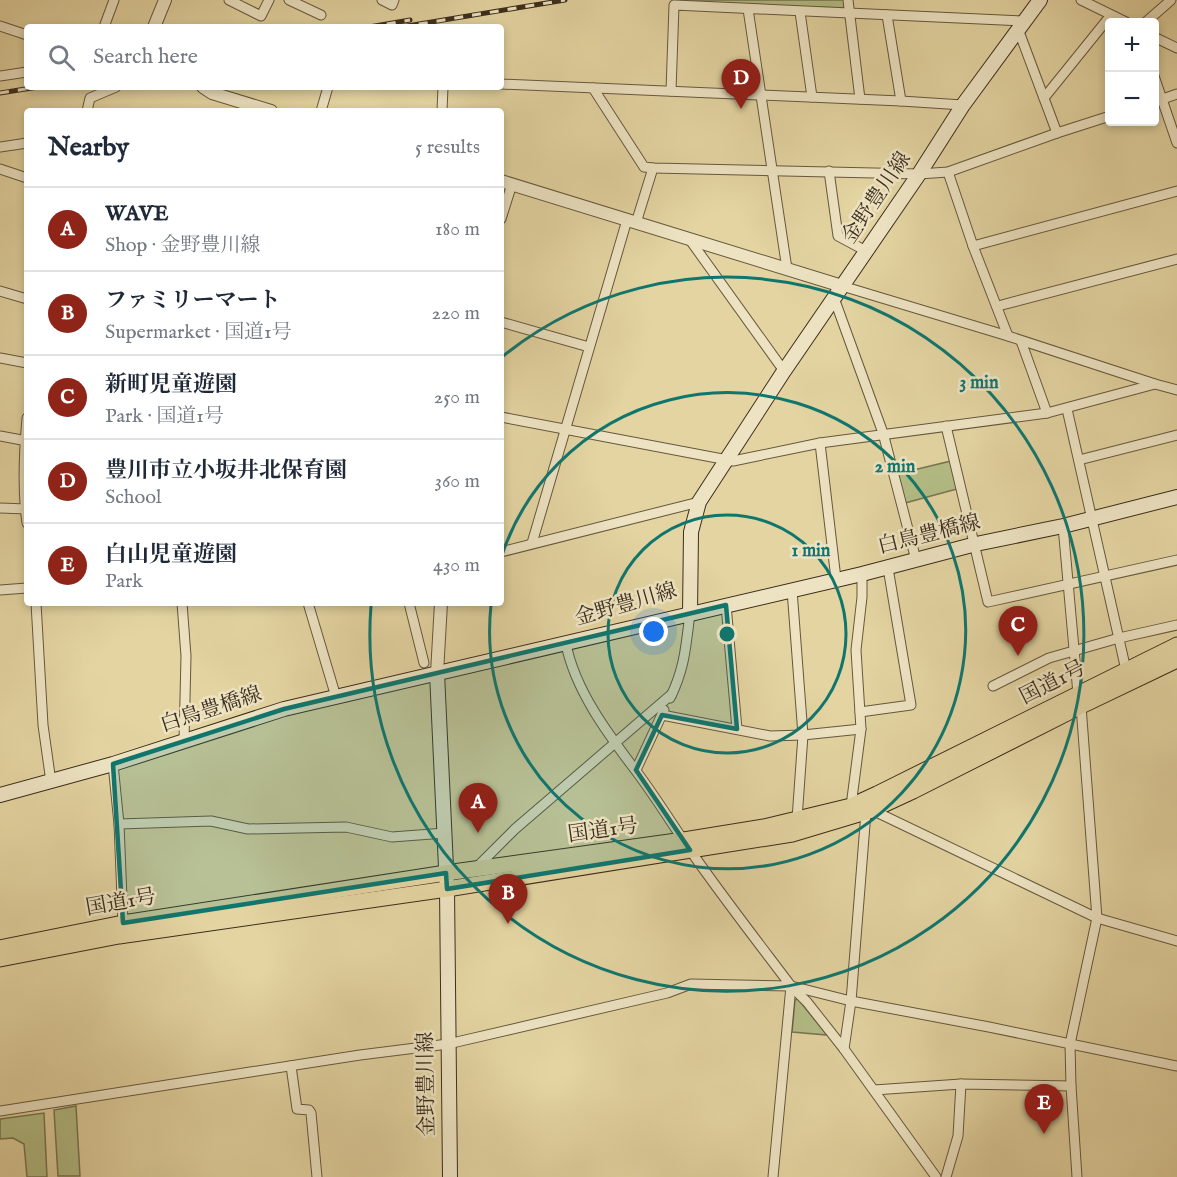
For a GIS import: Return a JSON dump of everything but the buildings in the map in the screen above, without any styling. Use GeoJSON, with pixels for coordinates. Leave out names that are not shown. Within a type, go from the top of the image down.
{"type":"FeatureCollection","features":[{"type":"Feature","properties":{"kind":"highway","name":"国道1号"},"geometry":{"type":"LineString","coordinates":[[0,948],[123,922],[446,873],[792,834],[869,811],[914,791],[1080,700],[1126,670],[1177,645]]}},
{"type":"Feature","properties":{"kind":"highway","name":"国道1号"},"geometry":{"type":"LineString","coordinates":[[0,959],[119,936],[447,889],[687,845],[851,806],[1080,700],[1177,660]]}},
{"type":"Feature","properties":{"kind":"main road","name":"金野豊川線"},"geometry":{"type":"LineString","coordinates":[[450,1177],[447,889],[437,674],[690,613],[692,532],[699,502],[963,105],[1040,0]]}},
{"type":"Feature","properties":{"kind":"main road","name":"白鳥豊橋線"},"geometry":{"type":"LineString","coordinates":[[690,613],[888,568],[976,544],[1063,526],[1177,497]]}},
{"type":"Feature","properties":{"kind":"main road","name":"白鳥豊橋線"},"geometry":{"type":"LineString","coordinates":[[0,795],[112,764],[284,709],[437,674]]}},
{"type":"Feature","properties":{"kind":"street"},"geometry":{"type":"LineString","coordinates":[[105,24],[114,0]]}},
{"type":"Feature","properties":{"kind":"street"},"geometry":{"type":"LineString","coordinates":[[155,24],[165,0]]}},
{"type":"Feature","properties":{"kind":"street"},"geometry":{"type":"LineString","coordinates":[[229,0],[261,16],[269,0]]}},
{"type":"Feature","properties":{"kind":"street"},"geometry":{"type":"LineString","coordinates":[[289,0],[321,15]]}},
{"type":"Feature","properties":{"kind":"street"},"geometry":{"type":"LineString","coordinates":[[382,0],[392,5],[394,0]]}},
{"type":"Feature","properties":{"kind":"street"},"geometry":{"type":"LineString","coordinates":[[848,0],[860,99]]}},
{"type":"Feature","properties":{"kind":"street"},"geometry":{"type":"LineString","coordinates":[[1081,0],[1117,18]]}},
{"type":"Feature","properties":{"kind":"street"},"geometry":{"type":"LineString","coordinates":[[1151,18],[1171,0]]}},
{"type":"Feature","properties":{"kind":"street"},"geometry":{"type":"LineString","coordinates":[[671,91],[674,5],[887,15],[1020,25],[1057,133]]}},
{"type":"Feature","properties":{"kind":"street"},"geometry":{"type":"LineString","coordinates":[[748,9],[787,269]]}},
{"type":"Feature","properties":{"kind":"street"},"geometry":{"type":"LineString","coordinates":[[800,12],[812,97]]}},
{"type":"Feature","properties":{"kind":"street"},"geometry":{"type":"LineString","coordinates":[[887,15],[901,101]]}},
{"type":"Feature","properties":{"kind":"street"},"geometry":{"type":"LineString","coordinates":[[1044,98],[1111,15]]}},
{"type":"Feature","properties":{"kind":"street"},"geometry":{"type":"LineString","coordinates":[[0,26],[24,34]]}},
{"type":"Feature","properties":{"kind":"street"},"geometry":{"type":"LineString","coordinates":[[1159,39],[1177,48]]}},
{"type":"Feature","properties":{"kind":"street"},"geometry":{"type":"LineString","coordinates":[[0,76],[24,72]]}},
{"type":"Feature","properties":{"kind":"street"},"geometry":{"type":"LineString","coordinates":[[504,84],[963,105]]}},
{"type":"Feature","properties":{"kind":"street"},"geometry":{"type":"LineString","coordinates":[[593,88],[644,167],[653,168],[919,174],[948,172],[1105,118]]}},
{"type":"Feature","properties":{"kind":"street"},"geometry":{"type":"LineString","coordinates":[[88,108],[90,98],[109,90]]}},
{"type":"Feature","properties":{"kind":"street"},"geometry":{"type":"LineString","coordinates":[[207,90],[261,108]]}},
{"type":"Feature","properties":{"kind":"street"},"geometry":{"type":"LineString","coordinates":[[322,108],[327,90]]}},
{"type":"Feature","properties":{"kind":"street"},"geometry":{"type":"LineString","coordinates":[[442,108],[444,90]]}},
{"type":"Feature","properties":{"kind":"street"},"geometry":{"type":"LineString","coordinates":[[1177,94],[1159,101],[1177,143]]}},
{"type":"Feature","properties":{"kind":"street"},"geometry":{"type":"LineString","coordinates":[[0,147],[24,143]]}},
{"type":"Feature","properties":{"kind":"street"},"geometry":{"type":"LineString","coordinates":[[532,543],[589,347],[632,221],[653,168]]}},
{"type":"Feature","properties":{"kind":"street"},"geometry":{"type":"LineString","coordinates":[[0,169],[24,177]]}},
{"type":"Feature","properties":{"kind":"street"},"geometry":{"type":"LineString","coordinates":[[829,171],[838,236],[866,251]]}},
{"type":"Feature","properties":{"kind":"street"},"geometry":{"type":"LineString","coordinates":[[948,172],[973,246],[1008,336]]}},
{"type":"Feature","properties":{"kind":"street"},"geometry":{"type":"LineString","coordinates":[[506,182],[787,269],[838,292],[1008,336],[1155,384],[1175,387]]}},
{"type":"Feature","properties":{"kind":"street"},"geometry":{"type":"LineString","coordinates":[[973,246],[1177,191]]}},
{"type":"Feature","properties":{"kind":"street"},"geometry":{"type":"LineString","coordinates":[[690,240],[784,371]]}},
{"type":"Feature","properties":{"kind":"street"},"geometry":{"type":"LineString","coordinates":[[998,306],[1177,259]]}},
{"type":"Feature","properties":{"kind":"street"},"geometry":{"type":"LineString","coordinates":[[0,291],[24,298]]}},
{"type":"Feature","properties":{"kind":"street"},"geometry":{"type":"LineString","coordinates":[[838,292],[883,433],[916,560]]}},
{"type":"Feature","properties":{"kind":"street"},"geometry":{"type":"LineString","coordinates":[[504,323],[589,347]]}},
{"type":"Feature","properties":{"kind":"street"},"geometry":{"type":"LineString","coordinates":[[1020,341],[1047,413]]}},
{"type":"Feature","properties":{"kind":"street"},"geometry":{"type":"LineString","coordinates":[[0,358],[24,362]]}},
{"type":"Feature","properties":{"kind":"street"},"geometry":{"type":"LineString","coordinates":[[504,418],[733,461],[883,433],[1047,413],[1155,384]]}},
{"type":"Feature","properties":{"kind":"street"},"geometry":{"type":"LineString","coordinates":[[1068,409],[1126,670]]}},
{"type":"Feature","properties":{"kind":"street"},"geometry":{"type":"LineString","coordinates":[[946,426],[988,602],[1069,586],[1177,560]]}},
{"type":"Feature","properties":{"kind":"street"},"geometry":{"type":"LineString","coordinates":[[1079,460],[1177,435]]}},
{"type":"Feature","properties":{"kind":"street"},"geometry":{"type":"LineString","coordinates":[[0,436],[24,441]]}},
{"type":"Feature","properties":{"kind":"street"},"geometry":{"type":"LineString","coordinates":[[820,443],[836,579]]}},
{"type":"Feature","properties":{"kind":"street"},"geometry":{"type":"LineString","coordinates":[[504,551],[699,502]]}},
{"type":"Feature","properties":{"kind":"street"},"geometry":{"type":"LineString","coordinates":[[0,508],[24,509]]}},
{"type":"Feature","properties":{"kind":"street"},"geometry":{"type":"LineString","coordinates":[[1063,526],[1080,700],[1097,918],[1070,1044],[1077,1177]]}},
{"type":"Feature","properties":{"kind":"street"},"geometry":{"type":"LineString","coordinates":[[860,712],[911,705],[888,568]]}},
{"type":"Feature","properties":{"kind":"street"},"geometry":{"type":"LineString","coordinates":[[851,806],[861,729],[856,650],[862,597],[862,574]]}},
{"type":"Feature","properties":{"kind":"street"},"geometry":{"type":"LineString","coordinates":[[0,590],[24,588]]}},
{"type":"Feature","properties":{"kind":"street"},"geometry":{"type":"LineString","coordinates":[[792,590],[803,735],[797,819]]}},
{"type":"Feature","properties":{"kind":"street"},"geometry":{"type":"LineString","coordinates":[[726,605],[737,729]]}},
{"type":"Feature","properties":{"kind":"street"},"geometry":{"type":"LineString","coordinates":[[36,606],[43,725],[51,782]]}},
{"type":"Feature","properties":{"kind":"street"},"geometry":{"type":"LineString","coordinates":[[182,606],[186,656],[184,741]]}},
{"type":"Feature","properties":{"kind":"street"},"geometry":{"type":"LineString","coordinates":[[309,606],[336,697]]}},
{"type":"Feature","properties":{"kind":"street"},"geometry":{"type":"LineString","coordinates":[[411,606],[424,663]]}},
{"type":"Feature","properties":{"kind":"street"},"geometry":{"type":"LineString","coordinates":[[437,674],[441,606]]}},
{"type":"Feature","properties":{"kind":"street"},"geometry":{"type":"LineString","coordinates":[[636,770],[679,680],[690,613]]}},
{"type":"Feature","properties":{"kind":"street"},"geometry":{"type":"LineString","coordinates":[[993,686],[1049,658],[1119,638],[1177,625]]}},
{"type":"Feature","properties":{"kind":"street"},"geometry":{"type":"LineString","coordinates":[[566,644],[570,664],[615,743],[791,986],[807,1002],[844,1049],[936,1177]]}},
{"type":"Feature","properties":{"kind":"street"},"geometry":{"type":"LineString","coordinates":[[474,870],[515,830],[672,693]]}},
{"type":"Feature","properties":{"kind":"street"},"geometry":{"type":"LineString","coordinates":[[662,715],[770,736],[861,729]]}},
{"type":"Feature","properties":{"kind":"street"},"geometry":{"type":"LineString","coordinates":[[112,764],[119,824],[123,922]]}},
{"type":"Feature","properties":{"kind":"street"},"geometry":{"type":"LineString","coordinates":[[844,1049],[851,1002],[869,811],[1097,918],[1177,941]]}},
{"type":"Feature","properties":{"kind":"street"},"geometry":{"type":"LineString","coordinates":[[119,824],[211,821],[248,829],[346,827],[392,837],[445,833]]}},
{"type":"Feature","properties":{"kind":"street"},"geometry":{"type":"LineString","coordinates":[[0,1111],[360,1054],[448,1044],[667,993],[691,984],[791,986],[851,1002],[1177,1066]]}},
{"type":"Feature","properties":{"kind":"street"},"geometry":{"type":"LineString","coordinates":[[773,1177],[791,986]]}},
{"type":"Feature","properties":{"kind":"street"},"geometry":{"type":"LineString","coordinates":[[291,1066],[297,1109],[309,1110],[311,1113],[317,1177]]}},
{"type":"Feature","properties":{"kind":"street"},"geometry":{"type":"LineString","coordinates":[[874,1090],[961,1084],[1071,1086]]}},
{"type":"Feature","properties":{"kind":"street"},"geometry":{"type":"LineString","coordinates":[[946,1177],[958,1136],[961,1084]]}},
{"type":"Feature","properties":{"kind":"highlighted area"},"geometry":{"type":"Polygon","coordinates":[[[726,605],[737,729],[662,715],[636,770],[690,850],[447,889],[446,873],[123,923],[113,764],[284,709],[726,605]]]}},
{"type":"Feature","properties":{"kind":"green space"},"geometry":{"type":"Polygon","coordinates":[[[677,0],[845,0],[845,8],[681,3],[677,0]]]}},
{"type":"Feature","properties":{"kind":"green space"},"geometry":{"type":"Polygon","coordinates":[[[951,461],[957,489],[905,503],[897,474],[951,461]]]}},
{"type":"Feature","properties":{"kind":"green space"},"geometry":{"type":"Polygon","coordinates":[[[798,999],[827,1035],[792,1032],[795,1000],[798,999]]]}},
{"type":"Feature","properties":{"kind":"green space"},"geometry":{"type":"Polygon","coordinates":[[[76,1106],[80,1176],[58,1176],[54,1110],[76,1106]]]}},
{"type":"Feature","properties":{"kind":"green space"},"geometry":{"type":"Polygon","coordinates":[[[44,1113],[47,1177],[27,1177],[24,1144],[13,1138],[0,1139],[0,1119],[44,1113]]]}},
{"type":"Feature","properties":{"kind":"railway"},"geometry":{"type":"LineString","coordinates":[[419,24],[565,0]]}},
{"type":"Feature","properties":{"kind":"railway"},"geometry":{"type":"LineString","coordinates":[[387,24],[410,20]]}},
{"type":"Feature","properties":{"kind":"railway"},"geometry":{"type":"LineString","coordinates":[[0,93],[24,89]]}},
{"type":"Feature","properties":{"kind":"place","name":"豊川市立小坂井北保育園"},"geometry":{"type":"Point","coordinates":[741,109]}},
{"type":"Feature","properties":{"kind":"place","name":"新町児童遊園"},"geometry":{"type":"Point","coordinates":[1018,656]}},
{"type":"Feature","properties":{"kind":"place","name":"WAVE"},"geometry":{"type":"Point","coordinates":[478,833]}},
{"type":"Feature","properties":{"kind":"place","name":"ファミリーマート"},"geometry":{"type":"Point","coordinates":[508,924]}},
{"type":"Feature","properties":{"kind":"place","name":"白山児童遊園"},"geometry":{"type":"Point","coordinates":[1044,1134]}}]}
